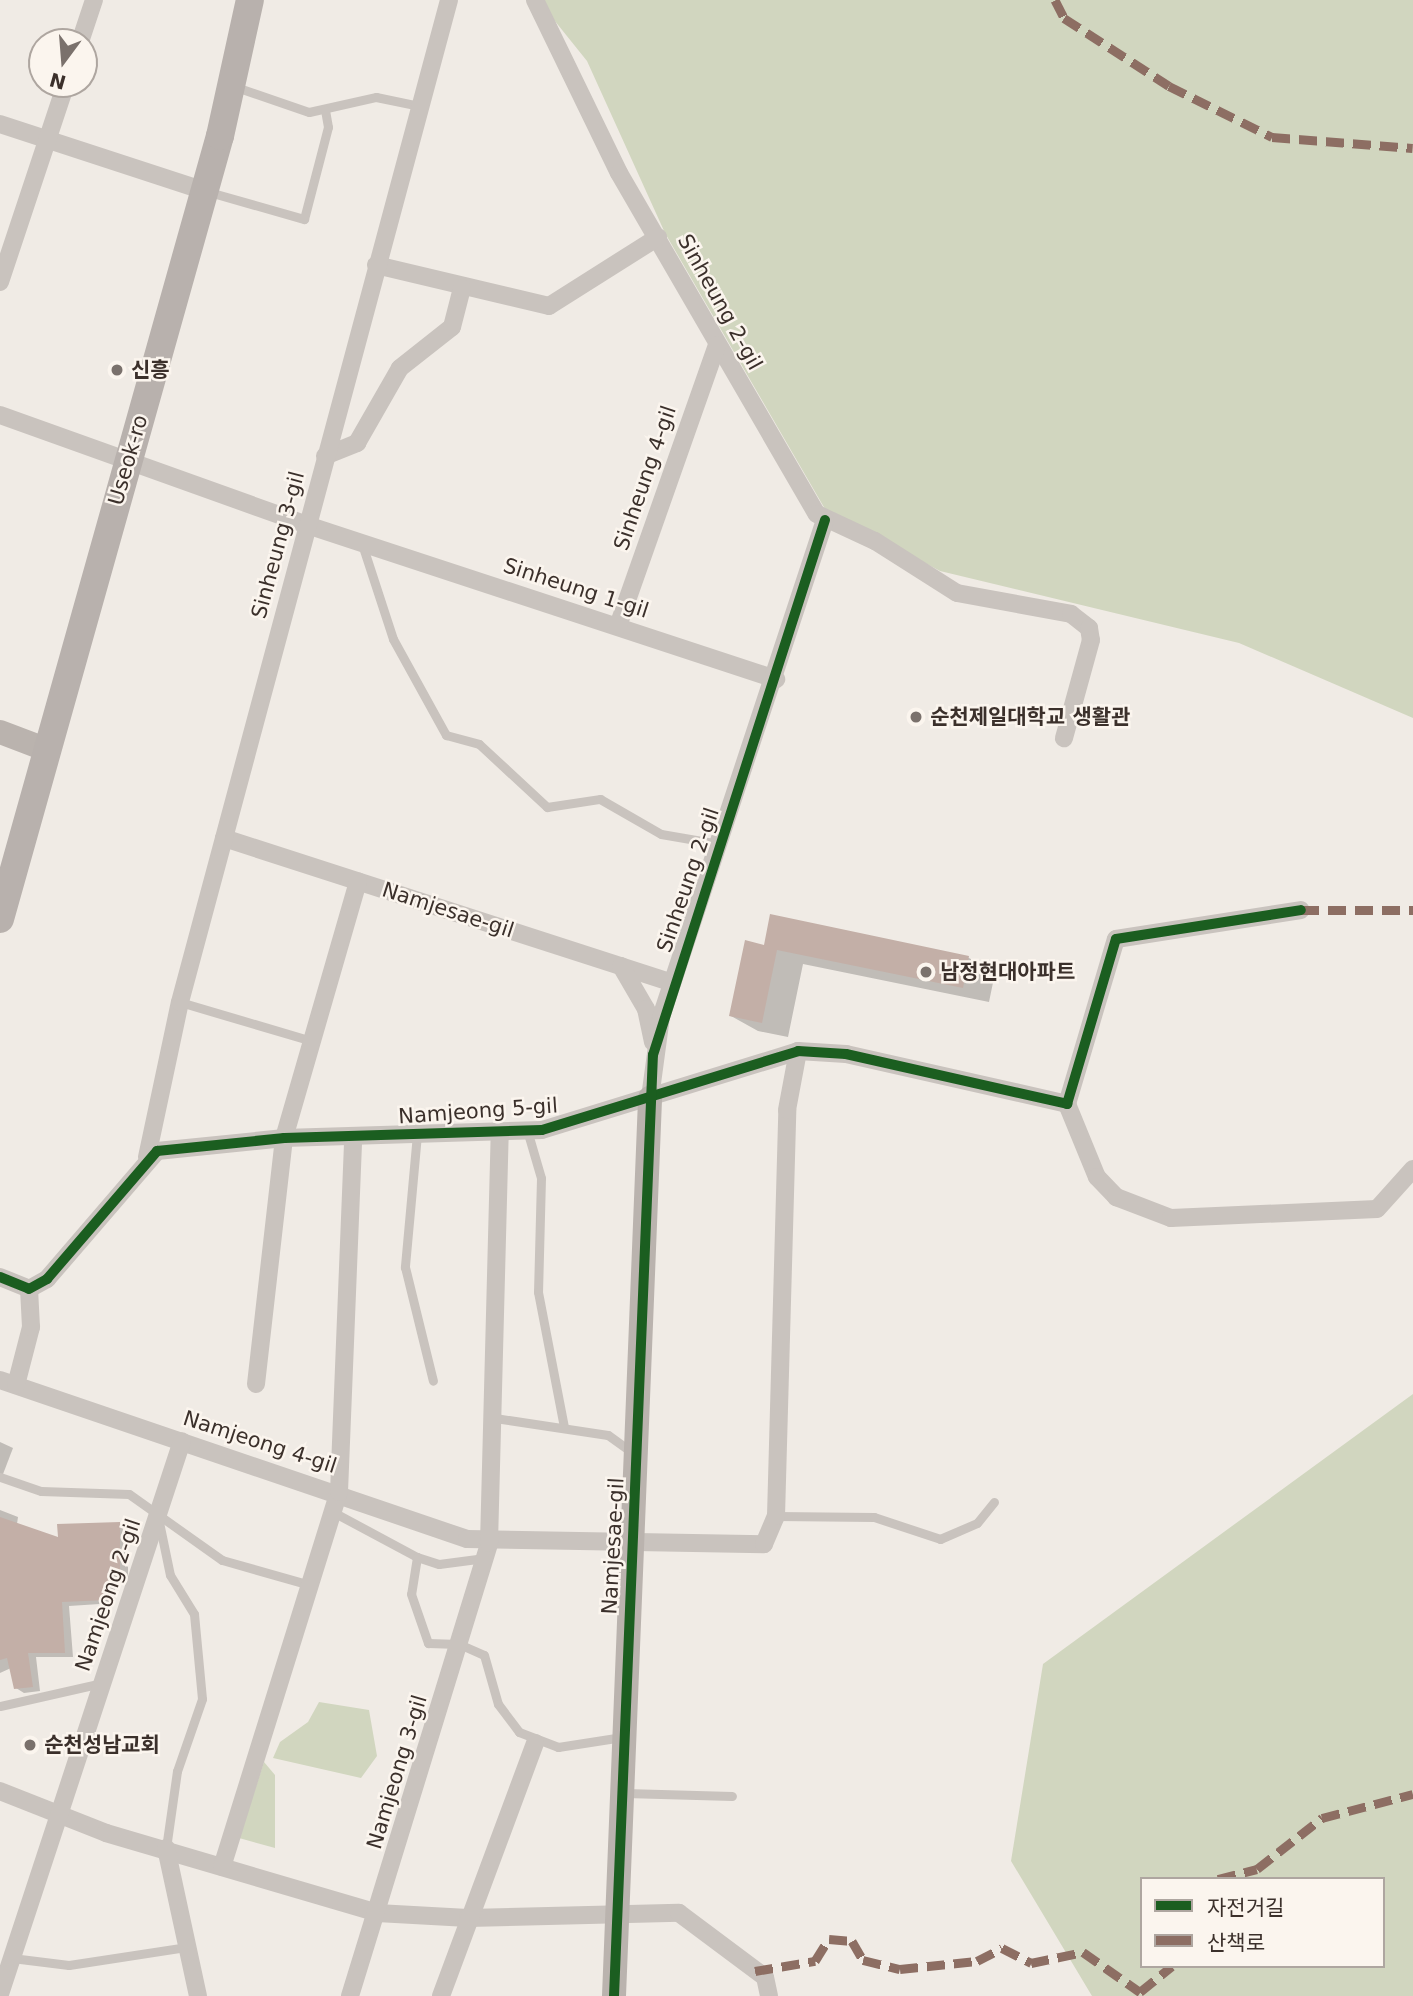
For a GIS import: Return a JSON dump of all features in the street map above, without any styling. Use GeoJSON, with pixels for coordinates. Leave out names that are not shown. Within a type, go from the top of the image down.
{"type":"FeatureCollection","features":[{"type":"Feature","properties":{"kind":"main road","name":"Useok-ro"},"geometry":{"type":"LineString","coordinates":[[0,919],[45,749],[205,191],[232,86],[250,0]]}},
{"type":"Feature","properties":{"kind":"street"},"geometry":{"type":"LineString","coordinates":[[85,28],[94,0]]}},
{"type":"Feature","properties":{"kind":"street","name":"Sinheung 3-gil"},"geometry":{"type":"LineString","coordinates":[[224,838],[449,0]]}},
{"type":"Feature","properties":{"kind":"street","name":"Sinheung 2-gil"},"geometry":{"type":"LineString","coordinates":[[535,0],[619,173],[659,237],[718,345],[825,520],[722,844],[672,983],[654,1051],[650,1098]]}},
{"type":"Feature","properties":{"kind":"street"},"geometry":{"type":"LineString","coordinates":[[0,282],[61,98]]}},
{"type":"Feature","properties":{"kind":"street"},"geometry":{"type":"LineString","coordinates":[[0,124],[205,191]]}},
{"type":"Feature","properties":{"kind":"street"},"geometry":{"type":"LineString","coordinates":[[376,265],[462,288],[549,306],[659,237]]}},
{"type":"Feature","properties":{"kind":"street"},"geometry":{"type":"LineString","coordinates":[[325,456],[357,443],[400,368],[452,327],[462,288]]}},
{"type":"Feature","properties":{"kind":"street","name":"Sinheung 4-gil"},"geometry":{"type":"LineString","coordinates":[[618,626],[718,345]]}},
{"type":"Feature","properties":{"kind":"street","name":"Sinheung 1-gil"},"geometry":{"type":"LineString","coordinates":[[0,415],[307,525],[776,679]]}},
{"type":"Feature","properties":{"kind":"street"},"geometry":{"type":"LineString","coordinates":[[825,520],[876,541],[957,593],[1071,614],[1089,628],[1091,640],[1064,738]]}},
{"type":"Feature","properties":{"kind":"street"},"geometry":{"type":"LineString","coordinates":[[0,732],[45,749]]}},
{"type":"Feature","properties":{"kind":"street"},"geometry":{"type":"LineString","coordinates":[[0,1278],[29,1289],[47,1279],[147,1157],[180,1002],[224,838]]}},
{"type":"Feature","properties":{"kind":"street","name":"Namjesae-gil"},"geometry":{"type":"LineString","coordinates":[[224,838],[672,983]]}},
{"type":"Feature","properties":{"kind":"street"},"geometry":{"type":"LineString","coordinates":[[256,1384],[284,1138],[308,1040],[358,881]]}},
{"type":"Feature","properties":{"kind":"street"},"geometry":{"type":"LineString","coordinates":[[1301,910],[1116,939],[1067,1104],[1097,1177],[1116,1197],[1171,1218],[1377,1209],[1413,1169]]}},
{"type":"Feature","properties":{"kind":"street"},"geometry":{"type":"LineString","coordinates":[[621,966],[646,1009],[654,1051]]}},
{"type":"Feature","properties":{"kind":"street"},"geometry":{"type":"LineString","coordinates":[[776,1516],[787,1110],[798,1051]]}},
{"type":"Feature","properties":{"kind":"street","name":"Namjeong 5-gil"},"geometry":{"type":"LineString","coordinates":[[147,1157],[157,1151],[284,1138],[353,1140],[561,1127],[798,1051],[846,1054],[1067,1104]]}},
{"type":"Feature","properties":{"kind":"street","name":"Namjesae-gil"},"geometry":{"type":"LineString","coordinates":[[614,1996],[615,1911],[633,1546],[650,1098]]}},
{"type":"Feature","properties":{"kind":"street","name":"Namjeong 5-gil"},"geometry":{"type":"LineString","coordinates":[[487,1550],[495,1418],[500,1131]]}},
{"type":"Feature","properties":{"kind":"street"},"geometry":{"type":"LineString","coordinates":[[222,1867],[339,1492],[353,1140]]}},
{"type":"Feature","properties":{"kind":"street","name":"Namjeong 4-gil"},"geometry":{"type":"LineString","coordinates":[[29,1289],[31,1326],[8,1382],[339,1492],[487,1550],[633,1546],[757,1547],[771,1539],[776,1516]]}},
{"type":"Feature","properties":{"kind":"street"},"geometry":{"type":"LineString","coordinates":[[158,1517],[182,1441]]}},
{"type":"Feature","properties":{"kind":"street","name":"Namjeong 2-gil"},"geometry":{"type":"LineString","coordinates":[[1,1990],[158,1517]]}},
{"type":"Feature","properties":{"kind":"street"},"geometry":{"type":"LineString","coordinates":[[459,1644],[487,1550]]}},
{"type":"Feature","properties":{"kind":"street","name":"Namjeong 3-gil"},"geometry":{"type":"LineString","coordinates":[[350,1996],[459,1644]]}},
{"type":"Feature","properties":{"kind":"street"},"geometry":{"type":"LineString","coordinates":[[441,1996],[535,1743]]}},
{"type":"Feature","properties":{"kind":"street"},"geometry":{"type":"LineString","coordinates":[[0,1791],[222,1867],[377,1913],[468,1918],[615,1911],[690,1916],[765,1977],[769,1996]]}},
{"type":"Feature","properties":{"kind":"street"},"geometry":{"type":"LineString","coordinates":[[166,1848],[198,1996]]}},
{"type":"Feature","properties":{"kind":"lane"},"geometry":{"type":"LineString","coordinates":[[232,86],[282,98],[296,111],[325,110],[376,97],[420,106]]}},
{"type":"Feature","properties":{"kind":"lane"},"geometry":{"type":"LineString","coordinates":[[205,191],[304,219],[328,127],[325,110]]}},
{"type":"Feature","properties":{"kind":"lane"},"geometry":{"type":"LineString","coordinates":[[361,542],[393,639],[446,735],[479,744],[547,807],[600,799],[661,834],[722,844]]}},
{"type":"Feature","properties":{"kind":"lane"},"geometry":{"type":"LineString","coordinates":[[180,1002],[308,1040]]}},
{"type":"Feature","properties":{"kind":"lane"},"geometry":{"type":"LineString","coordinates":[[527,1130],[541,1178],[538,1292],[564,1427]]}},
{"type":"Feature","properties":{"kind":"lane"},"geometry":{"type":"LineString","coordinates":[[417,1134],[405,1267],[433,1381]]}},
{"type":"Feature","properties":{"kind":"lane"},"geometry":{"type":"LineString","coordinates":[[495,1418],[608,1435],[636,1455]]}},
{"type":"Feature","properties":{"kind":"lane"},"geometry":{"type":"LineString","coordinates":[[0,1477],[41,1491],[129,1494],[222,1560],[311,1585]]}},
{"type":"Feature","properties":{"kind":"lane"},"geometry":{"type":"LineString","coordinates":[[776,1516],[874,1517],[940,1539],[977,1523],[994,1502]]}},
{"type":"Feature","properties":{"kind":"lane"},"geometry":{"type":"LineString","coordinates":[[333,1512],[417,1557],[439,1564],[487,1550]]}},
{"type":"Feature","properties":{"kind":"lane","name":"Namjeong 2-gil"},"geometry":{"type":"LineString","coordinates":[[158,1517],[170,1576],[194,1614],[202,1699],[177,1770],[166,1848]]}},
{"type":"Feature","properties":{"kind":"lane"},"geometry":{"type":"LineString","coordinates":[[417,1557],[411,1594],[428,1643],[459,1644],[484,1655],[498,1704],[535,1743],[558,1747],[622,1737]]}},
{"type":"Feature","properties":{"kind":"lane"},"geometry":{"type":"LineString","coordinates":[[0,1706],[102,1683]]}},
{"type":"Feature","properties":{"kind":"lane"},"geometry":{"type":"LineString","coordinates":[[620,1793],[733,1796]]}},
{"type":"Feature","properties":{"kind":"lane"},"geometry":{"type":"LineString","coordinates":[[12,1958],[69,1965],[186,1947]]}},
{"type":"Feature","properties":{"kind":"green space"},"geometry":{"type":"Polygon","coordinates":[[[538,0],[1413,0],[1413,718],[1239,643],[940,571],[825,509],[665,233],[587,61],[538,0]]]}},
{"type":"Feature","properties":{"kind":"green space"},"geometry":{"type":"Polygon","coordinates":[[[1413,1394],[1413,1996],[1092,1996],[1011,1861],[1043,1664],[1413,1394]]]}},
{"type":"Feature","properties":{"kind":"green space"},"geometry":{"type":"Polygon","coordinates":[[[319,1702],[369,1710],[377,1756],[361,1778],[273,1758],[280,1742],[308,1722],[319,1702]]]}},
{"type":"Feature","properties":{"kind":"green space"},"geometry":{"type":"Polygon","coordinates":[[[264,1762],[275,1775],[275,1848],[239,1838],[264,1762]]]}},
{"type":"Feature","properties":{"kind":"building","name":"남정현대아파트"},"geometry":{"type":"Polygon","coordinates":[[[770,914],[969,956],[963,988],[777,950],[762,1023],[729,1016],[745,940],[764,945],[770,914]]]}},
{"type":"Feature","properties":{"kind":"building"},"geometry":{"type":"Polygon","coordinates":[[[0,1517],[58,1537],[57,1524],[120,1522],[120,1575],[108,1577],[108,1600],[62,1602],[65,1653],[28,1653],[33,1687],[14,1689],[7,1658],[0,1660],[0,1517]]]}},
{"type":"Feature","properties":{"kind":"marked path"},"geometry":{"type":"LineString","coordinates":[[1055,0],[1064,18],[1169,86],[1272,137],[1413,148]]}},
{"type":"Feature","properties":{"kind":"marked path"},"geometry":{"type":"LineString","coordinates":[[1301,910],[1413,910]]}},
{"type":"Feature","properties":{"kind":"marked path"},"geometry":{"type":"LineString","coordinates":[[1226,1877],[1257,1869],[1322,1818],[1413,1794]]}},
{"type":"Feature","properties":{"kind":"marked path"},"geometry":{"type":"LineString","coordinates":[[755,1971],[815,1961],[829,1939],[852,1941],[863,1960],[900,1969],[977,1961],[1002,1948],[1031,1963],[1083,1952],[1140,1992],[1170,1968]]}},
{"type":"Feature","properties":{"kind":"cycle path"},"geometry":{"type":"LineString","coordinates":[[614,1996],[653,1055],[825,520]]}},
{"type":"Feature","properties":{"kind":"cycle path"},"geometry":{"type":"LineString","coordinates":[[0,1277],[29,1289],[47,1279],[157,1151],[284,1138],[542,1130],[798,1051],[846,1054],[1067,1104],[1116,939],[1301,910]]}},
{"type":"Feature","properties":{"kind":"place","name":"신흥"},"geometry":{"type":"Point","coordinates":[117,370]}},
{"type":"Feature","properties":{"kind":"place","name":"순천제일대학교 생활관"},"geometry":{"type":"Point","coordinates":[916,717]}},
{"type":"Feature","properties":{"kind":"place","name":"남정현대아파트"},"geometry":{"type":"Point","coordinates":[926,972]}},
{"type":"Feature","properties":{"kind":"place","name":"순천성남교회"},"geometry":{"type":"Point","coordinates":[30,1745]}}]}
